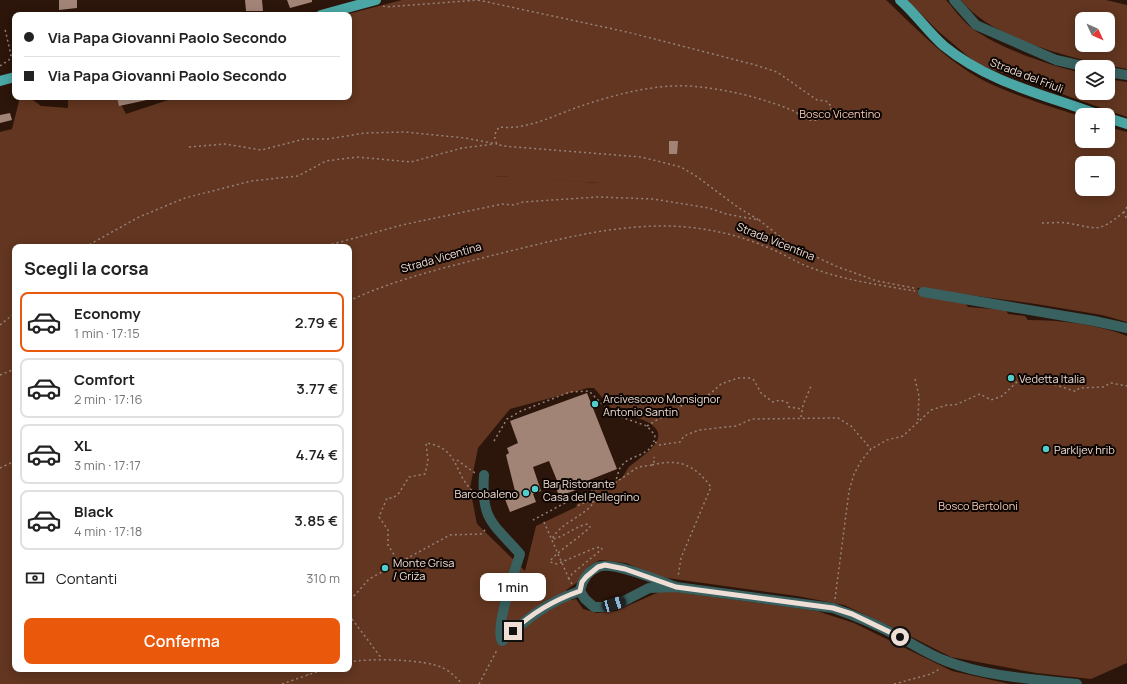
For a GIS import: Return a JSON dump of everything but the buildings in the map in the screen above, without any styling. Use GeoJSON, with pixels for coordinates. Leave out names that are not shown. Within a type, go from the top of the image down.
{"type":"FeatureCollection","features":[{"type":"Feature","properties":{"kind":"main road"},"geometry":{"type":"LineString","coordinates":[[332,12],[376,0]]}},
{"type":"Feature","properties":{"kind":"main road","name":"Strada del Friuli"},"geometry":{"type":"LineString","coordinates":[[900,0],[944,45],[975,67],[1007,83],[1079,108]]}},
{"type":"Feature","properties":{"kind":"main road"},"geometry":{"type":"LineString","coordinates":[[0,81],[12,78]]}},
{"type":"Feature","properties":{"kind":"main road"},"geometry":{"type":"LineString","coordinates":[[1115,120],[1127,124]]}},
{"type":"Feature","properties":{"kind":"street"},"geometry":{"type":"LineString","coordinates":[[954,0],[976,25],[1056,60],[1075,64]]}},
{"type":"Feature","properties":{"kind":"street"},"geometry":{"type":"LineString","coordinates":[[1115,73],[1127,75]]}},
{"type":"Feature","properties":{"kind":"street"},"geometry":{"type":"LineString","coordinates":[[923,292],[1094,320],[1127,328]]}},
{"type":"Feature","properties":{"kind":"street"},"geometry":{"type":"LineString","coordinates":[[484,478],[484,500],[491,523],[520,554],[500,624],[499,637],[502,641],[536,612],[561,598],[580,591]]}},
{"type":"Feature","properties":{"kind":"street"},"geometry":{"type":"LineString","coordinates":[[676,587],[625,569],[605,565],[598,567],[586,577],[582,582],[580,591],[589,603],[594,606],[604,607],[622,602],[649,588],[676,587],[833,608],[852,614],[946,661],[997,674],[1078,684]]}},
{"type":"Feature","properties":{"kind":"path"},"geometry":{"type":"LineString","coordinates":[[376,0],[386,7],[478,0],[627,32],[752,64],[777,72],[817,100],[826,101],[832,107],[828,114],[820,119],[811,120],[791,109],[759,98],[700,87],[656,88],[597,101],[523,126],[499,127],[495,132],[494,140],[497,144]]}},
{"type":"Feature","properties":{"kind":"path"},"geometry":{"type":"LineString","coordinates":[[0,66],[10,60],[11,56],[5,29]]}},
{"type":"Feature","properties":{"kind":"path"},"geometry":{"type":"LineString","coordinates":[[189,147],[225,144],[261,150],[304,139],[328,139],[364,133],[405,132],[465,138],[494,144]]}},
{"type":"Feature","properties":{"kind":"path"},"geometry":{"type":"LineString","coordinates":[[90,244],[139,217],[185,198],[251,181],[298,176],[326,160],[357,157],[411,162],[462,148],[497,144],[641,157],[681,167],[696,176],[739,208],[759,220],[792,246],[815,257],[878,281],[909,286],[923,292]]}},
{"type":"Feature","properties":{"kind":"path"},"geometry":{"type":"LineString","coordinates":[[333,244],[402,225],[502,204],[514,205],[523,202],[598,197],[653,199],[693,205],[759,220]]}},
{"type":"Feature","properties":{"kind":"path"},"geometry":{"type":"LineString","coordinates":[[1042,223],[1066,223],[1086,228],[1100,228],[1124,212],[1127,207]]}},
{"type":"Feature","properties":{"kind":"path"},"geometry":{"type":"LineString","coordinates":[[1124,212],[1127,220]]}},
{"type":"Feature","properties":{"kind":"path","name":"Strada Vicentina"},"geometry":{"type":"LineString","coordinates":[[352,300],[376,290],[447,267],[572,236],[601,231],[662,226],[703,229],[720,232],[749,240],[809,267],[835,275],[869,284],[923,292]]}},
{"type":"Feature","properties":{"kind":"path"},"geometry":{"type":"LineString","coordinates":[[0,325],[12,315]]}},
{"type":"Feature","properties":{"kind":"path"},"geometry":{"type":"LineString","coordinates":[[0,375],[12,370]]}},
{"type":"Feature","properties":{"kind":"path"},"geometry":{"type":"LineString","coordinates":[[647,426],[660,418],[673,415],[681,406],[710,394],[722,384],[738,378],[749,378],[754,380],[764,397],[773,402],[780,400],[788,403],[790,407],[802,409]]}},
{"type":"Feature","properties":{"kind":"path"},"geometry":{"type":"LineString","coordinates":[[914,379],[919,396],[918,420]]}},
{"type":"Feature","properties":{"kind":"path"},"geometry":{"type":"LineString","coordinates":[[833,608],[849,491],[854,474],[861,461],[871,449],[887,440],[902,436],[918,420],[931,410],[947,405],[955,405],[980,394],[991,400],[1002,396],[1018,381],[1053,384],[1074,391],[1079,388],[1103,387],[1111,383],[1127,386]]}},
{"type":"Feature","properties":{"kind":"path"},"geometry":{"type":"LineString","coordinates":[[801,417],[802,409],[811,386]]}},
{"type":"Feature","properties":{"kind":"path"},"geometry":{"type":"LineString","coordinates":[[494,440],[507,419],[570,392],[589,391],[612,414],[647,426],[655,435],[654,442],[648,451],[625,462],[620,468],[615,483]]}},
{"type":"Feature","properties":{"kind":"path"},"geometry":{"type":"LineString","coordinates":[[654,442],[659,445],[680,442],[684,436],[699,430],[736,426],[752,419],[785,420],[801,417],[838,418],[851,426],[871,449]]}},
{"type":"Feature","properties":{"kind":"path"},"geometry":{"type":"LineString","coordinates":[[399,563],[388,545],[388,530],[379,517],[387,498],[393,498],[399,493],[410,478],[425,474],[428,461],[426,443],[437,444],[448,452],[454,459],[465,482],[473,492],[484,500]]}},
{"type":"Feature","properties":{"kind":"path"},"geometry":{"type":"LineString","coordinates":[[652,465],[655,460],[654,457]]}},
{"type":"Feature","properties":{"kind":"path"},"geometry":{"type":"LineString","coordinates":[[454,459],[484,478]]}},
{"type":"Feature","properties":{"kind":"path"},"geometry":{"type":"LineString","coordinates":[[0,468],[12,462]]}},
{"type":"Feature","properties":{"kind":"path"},"geometry":{"type":"LineString","coordinates":[[533,520],[578,496],[615,483],[638,467],[666,462],[680,463],[701,474],[711,487],[681,558],[676,587]]}},
{"type":"Feature","properties":{"kind":"path"},"geometry":{"type":"LineString","coordinates":[[556,488],[580,479]]}},
{"type":"Feature","properties":{"kind":"path"},"geometry":{"type":"LineString","coordinates":[[558,495],[575,488]]}},
{"type":"Feature","properties":{"kind":"path"},"geometry":{"type":"LineString","coordinates":[[552,539],[562,527],[587,510],[594,502],[586,502],[577,506]]}},
{"type":"Feature","properties":{"kind":"path"},"geometry":{"type":"LineString","coordinates":[[544,522],[569,580],[575,590],[580,591]]}},
{"type":"Feature","properties":{"kind":"path"},"geometry":{"type":"LineString","coordinates":[[352,596],[369,579],[450,535],[481,534],[491,523]]}},
{"type":"Feature","properties":{"kind":"path"},"geometry":{"type":"LineString","coordinates":[[552,539],[582,525],[589,525],[590,527],[586,532],[554,556],[550,562],[553,564],[601,547],[600,552],[584,563],[569,580]]}},
{"type":"Feature","properties":{"kind":"path"},"geometry":{"type":"LineString","coordinates":[[352,619],[382,658]]}},
{"type":"Feature","properties":{"kind":"path"},"geometry":{"type":"LineString","coordinates":[[479,684],[502,641]]}},
{"type":"Feature","properties":{"kind":"path"},"geometry":{"type":"LineString","coordinates":[[352,662],[382,658],[390,661],[420,663],[443,668],[462,684]]}},
{"type":"Feature","properties":{"kind":"path"},"geometry":{"type":"LineString","coordinates":[[894,684],[931,674],[940,670],[946,661]]}},
{"type":"Feature","properties":{"kind":"path"},"geometry":{"type":"LineString","coordinates":[[282,684],[316,672]]}},
{"type":"Feature","properties":{"kind":"green space"},"geometry":{"type":"Polygon","coordinates":[[[402,0],[886,0],[923,36],[963,68],[993,85],[1075,115],[1075,148],[1115,148],[1115,129],[1127,132],[1127,322],[1102,315],[1036,304],[917,288],[921,296],[965,303],[968,307],[1006,310],[1008,314],[1025,316],[1028,320],[1053,321],[1091,326],[1103,328],[1127,336],[1127,663],[1091,679],[1036,673],[951,657],[844,605],[797,596],[660,577],[626,563],[600,560],[589,566],[578,582],[566,590],[571,600],[576,599],[583,609],[597,613],[616,611],[659,592],[673,591],[817,611],[854,623],[952,671],[1010,684],[0,684],[0,132],[12,129],[19,100],[33,100],[41,106],[68,108],[68,100],[119,100],[126,114],[168,100],[352,100],[352,13],[402,0]],[[588,388],[510,409],[478,448],[470,488],[477,524],[525,571],[536,526],[576,507],[577,504],[581,502],[578,496],[606,486],[621,478],[628,468],[649,451],[657,440],[658,434],[652,425],[642,419],[614,411],[594,388],[588,388]]]}},
{"type":"Feature","properties":{"kind":"green space"},"geometry":{"type":"Polygon","coordinates":[[[907,0],[946,0],[966,23],[984,36],[1026,56],[1075,71],[1075,99],[977,64],[938,31],[907,0]]]}},
{"type":"Feature","properties":{"kind":"green space"},"geometry":{"type":"Polygon","coordinates":[[[961,0],[1106,0],[1127,5],[1127,69],[1115,66],[1115,60],[1085,60],[1061,54],[1015,37],[994,27],[975,14],[961,0]]]}},
{"type":"Feature","properties":{"kind":"green space"},"geometry":{"type":"Polygon","coordinates":[[[1115,80],[1127,82],[1127,117],[1115,113],[1115,108],[1102,108],[1079,100],[1115,100],[1115,80]]]}},
{"type":"Feature","properties":{"kind":"place","name":"Vedetta Italia"},"geometry":{"type":"Point","coordinates":[1011,378]}},
{"type":"Feature","properties":{"kind":"place","name":"Arcivescovo Monsignor Antonio Santin"},"geometry":{"type":"Point","coordinates":[595,404]}},
{"type":"Feature","properties":{"kind":"place","name":"Parkljev hrib"},"geometry":{"type":"Point","coordinates":[1046,449]}},
{"type":"Feature","properties":{"kind":"place","name":"Bar Ristorante Casa del Pellegrino"},"geometry":{"type":"Point","coordinates":[535,489]}},
{"type":"Feature","properties":{"kind":"place","name":"Barcobaleno"},"geometry":{"type":"Point","coordinates":[526,493]}},
{"type":"Feature","properties":{"kind":"place","name":"Monte Grisa / Griža"},"geometry":{"type":"Point","coordinates":[385,568]}},
{"type":"Feature","properties":{"kind":"route"},"geometry":{"type":"LineString","coordinates":[[513,631],[548,604],[580,591],[582,582],[586,577],[598,567],[605,565],[625,569],[676,587],[833,608],[852,614],[900,637]]}},
{"type":"Feature","properties":{"kind":"park label","name":"Bosco Vicentino"},"geometry":{"type":"Point","coordinates":[840,113]}},
{"type":"Feature","properties":{"kind":"park label","name":"Bosco Bertoloni"},"geometry":{"type":"Point","coordinates":[978,505]}}]}
